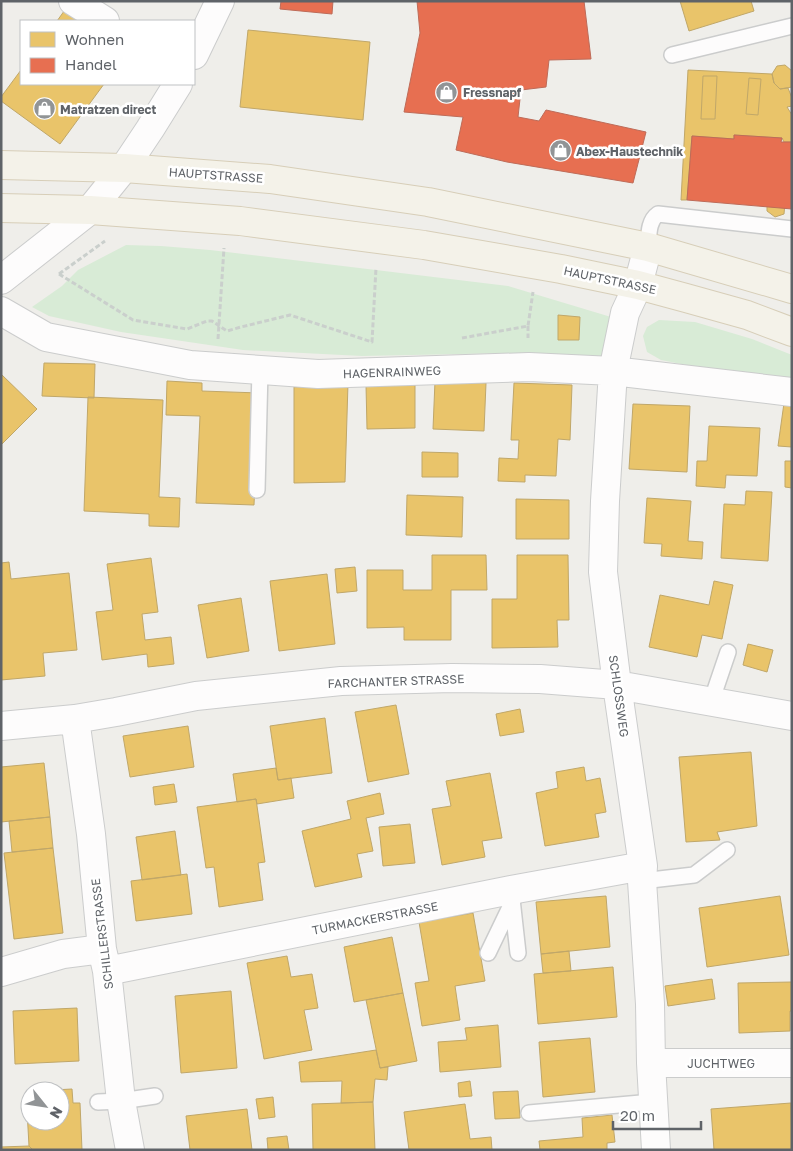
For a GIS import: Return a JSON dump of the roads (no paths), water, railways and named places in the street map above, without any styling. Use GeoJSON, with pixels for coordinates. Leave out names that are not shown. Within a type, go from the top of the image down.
{"type":"FeatureCollection","features":[{"type":"Feature","properties":{"kind":"main road","name":"HAUPTSTRASSE"},"geometry":{"type":"LineString","coordinates":[[1,165],[124,168],[270,179],[428,202],[648,247],[792,289]]}},
{"type":"Feature","properties":{"kind":"main road"},"geometry":{"type":"LineString","coordinates":[[424,245],[428,202]]}},
{"type":"Feature","properties":{"kind":"main road","name":"HAUPTSTRASSE"},"geometry":{"type":"LineString","coordinates":[[1,208],[90,210],[240,221],[424,245],[638,285],[738,313],[792,332]]}},
{"type":"Feature","properties":{"kind":"street"},"geometry":{"type":"LineString","coordinates":[[73,1],[103,20]]}},
{"type":"Feature","properties":{"kind":"street"},"geometry":{"type":"LineString","coordinates":[[195,53],[220,1]]}},
{"type":"Feature","properties":{"kind":"street"},"geometry":{"type":"LineString","coordinates":[[1,280],[90,210],[124,168],[177,85]]}},
{"type":"Feature","properties":{"kind":"street","name":"SCHLOSSWEG"},"geometry":{"type":"LineString","coordinates":[[648,247],[638,285],[625,313],[613,371],[605,501],[603,572],[643,874],[650,1004],[650,1063],[656,1150]]}},
{"type":"Feature","properties":{"kind":"street","name":"HAGENRAINWEG"},"geometry":{"type":"LineString","coordinates":[[1,311],[46,337],[190,365],[318,374],[529,367],[613,371],[792,392]]}},
{"type":"Feature","properties":{"kind":"street","name":"FARCHANTER STRASSE"},"geometry":{"type":"LineString","coordinates":[[1,726],[75,719],[196,696],[341,682],[452,678],[540,679],[617,685],[792,716]]}},
{"type":"Feature","properties":{"kind":"street","name":"SCHILLERSTRASSE"},"geometry":{"type":"LineString","coordinates":[[75,719],[91,834],[105,960],[110,1102],[130,1150]]}},
{"type":"Feature","properties":{"kind":"street","name":"TURMACKERSTRASSE"},"geometry":{"type":"LineString","coordinates":[[1,972],[63,954],[105,960],[643,874]]}},
{"type":"Feature","properties":{"kind":"street","name":"JUCHTWEG"},"geometry":{"type":"LineString","coordinates":[[650,1063],[792,1063]]}},
{"type":"Feature","properties":{"kind":"lane"},"geometry":{"type":"LineString","coordinates":[[672,55],[792,26]]}},
{"type":"Feature","properties":{"kind":"lane"},"geometry":{"type":"LineString","coordinates":[[648,247],[651,222],[658,214],[792,230]]}},
{"type":"Feature","properties":{"kind":"lane"},"geometry":{"type":"LineString","coordinates":[[257,490],[260,370]]}},
{"type":"Feature","properties":{"kind":"lane"},"geometry":{"type":"LineString","coordinates":[[711,702],[728,652]]}},
{"type":"Feature","properties":{"kind":"lane"},"geometry":{"type":"LineString","coordinates":[[643,874],[694,875],[727,850]]}},
{"type":"Feature","properties":{"kind":"lane"},"geometry":{"type":"LineString","coordinates":[[488,953],[512,896]]}},
{"type":"Feature","properties":{"kind":"lane"},"geometry":{"type":"LineString","coordinates":[[512,896],[518,953]]}},
{"type":"Feature","properties":{"kind":"lane"},"geometry":{"type":"LineString","coordinates":[[110,1102],[155,1096]]}},
{"type":"Feature","properties":{"kind":"lane"},"geometry":{"type":"LineString","coordinates":[[530,1112],[652,1102]]}},
{"type":"Feature","properties":{"kind":"place","name":"Fressnapf"},"geometry":{"type":"Point","coordinates":[447,92]}},
{"type":"Feature","properties":{"kind":"place","name":"Matratzen direct"},"geometry":{"type":"Point","coordinates":[44,109]}},
{"type":"Feature","properties":{"kind":"place","name":"Abex-Haustechnik"},"geometry":{"type":"Point","coordinates":[560,151]}}]}
